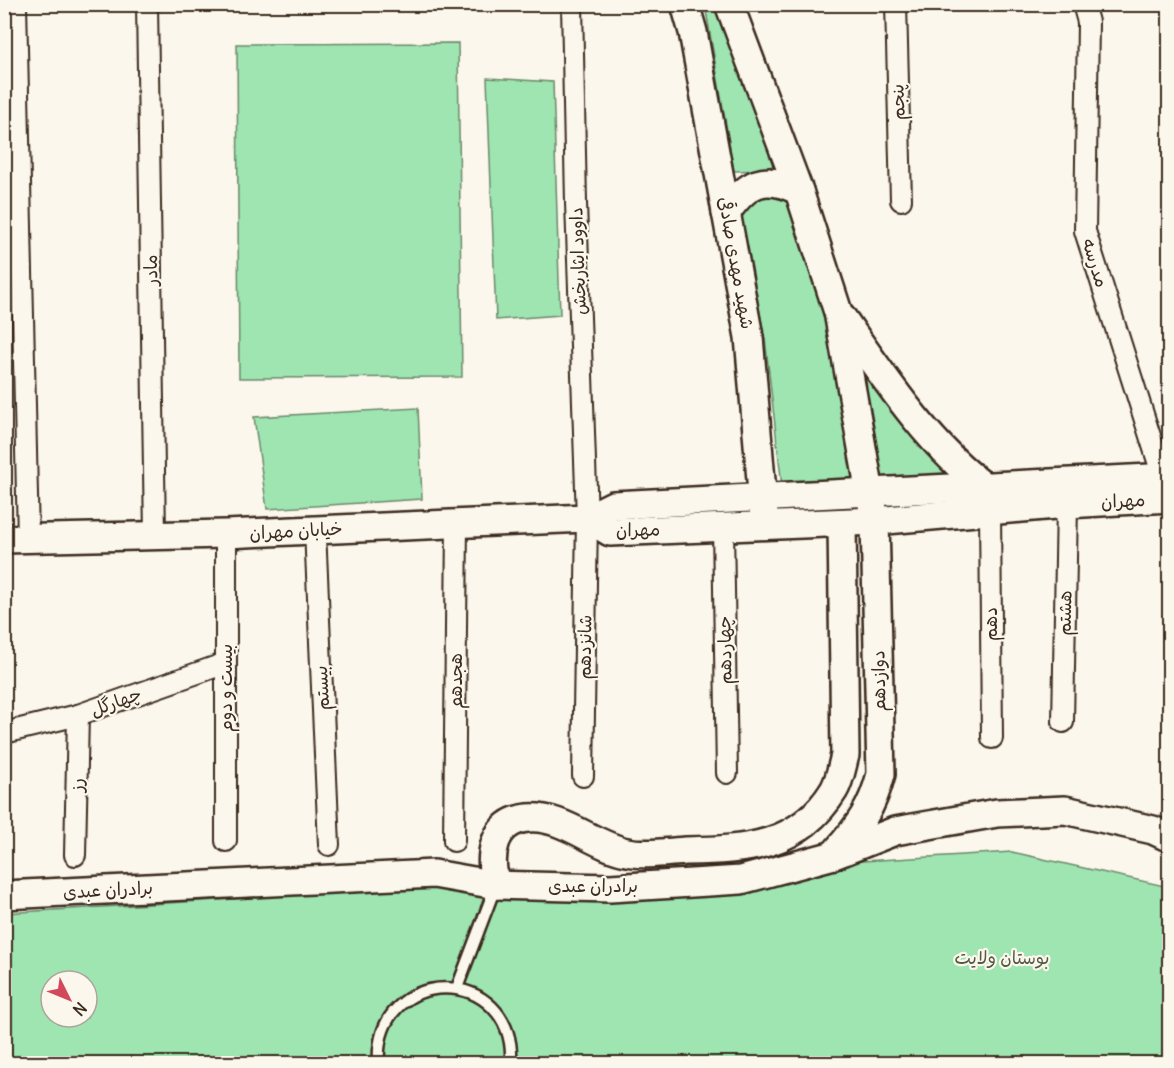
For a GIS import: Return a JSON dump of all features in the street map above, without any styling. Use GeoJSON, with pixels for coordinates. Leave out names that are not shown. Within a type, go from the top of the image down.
{"type":"FeatureCollection","features":[{"type":"Feature","properties":{"kind":"main road","name":"شهید مهدی صادقی"},"geometry":{"type":"LineString","coordinates":[[686,4],[749,337],[764,512]]}},
{"type":"Feature","properties":{"kind":"main road"},"geometry":{"type":"LineString","coordinates":[[729,4],[799,191],[838,312],[868,493]]}},
{"type":"Feature","properties":{"kind":"main road"},"geometry":{"type":"LineString","coordinates":[[726,213],[741,192],[757,183],[776,183],[799,191]]}},
{"type":"Feature","properties":{"kind":"main road"},"geometry":{"type":"LineString","coordinates":[[838,312],[917,417],[988,499]]}},
{"type":"Feature","properties":{"kind":"main road","name":"مهران"},"geometry":{"type":"LineString","coordinates":[[587,518],[613,505],[764,512],[842,523],[875,521],[988,499],[1167,484]]}},
{"type":"Feature","properties":{"kind":"main road","name":"مهران"},"geometry":{"type":"LineString","coordinates":[[587,518],[610,532],[723,527],[764,512],[868,493],[1067,504],[1167,484]]}},
{"type":"Feature","properties":{"kind":"main road","name":"دوازدهم"},"geometry":{"type":"LineString","coordinates":[[834,855],[857,828],[873,802],[881,774],[875,521],[868,493]]}},
{"type":"Feature","properties":{"kind":"main road","name":"خیابان مهران"},"geometry":{"type":"LineString","coordinates":[[16,539],[226,534],[587,518]]}},
{"type":"Feature","properties":{"kind":"main road"},"geometry":{"type":"LineString","coordinates":[[496,885],[490,864],[494,843],[508,825],[528,818],[549,820],[628,853],[740,850],[785,837],[813,817],[835,789],[846,755],[842,523]]}},
{"type":"Feature","properties":{"kind":"main road","name":"برادران عبدی"},"geometry":{"type":"LineString","coordinates":[[4,895],[434,874],[496,885],[610,888],[741,880],[834,855],[895,831],[997,813],[1065,810],[1153,830],[1170,838]]}},
{"type":"Feature","properties":{"kind":"street"},"geometry":{"type":"LineString","coordinates":[[16,4],[16,539]]}},
{"type":"Feature","properties":{"kind":"street","name":"مادر"},"geometry":{"type":"LineString","coordinates":[[147,4],[155,536]]}},
{"type":"Feature","properties":{"kind":"street","name":"داوود ایثاربخش"},"geometry":{"type":"LineString","coordinates":[[572,4],[576,203],[587,518]]}},
{"type":"Feature","properties":{"kind":"street","name":"پنجم"},"geometry":{"type":"LineString","coordinates":[[896,4],[901,200]]}},
{"type":"Feature","properties":{"kind":"street","name":"مدرسه"},"geometry":{"type":"LineString","coordinates":[[1083,4],[1088,22],[1085,231],[1167,484]]}},
{"type":"Feature","properties":{"kind":"street","name":"دهم"},"geometry":{"type":"LineString","coordinates":[[988,499],[992,738]]}},
{"type":"Feature","properties":{"kind":"street","name":"هشتم"},"geometry":{"type":"LineString","coordinates":[[1063,722],[1067,504]]}},
{"type":"Feature","properties":{"kind":"street","name":"شانزدهم"},"geometry":{"type":"LineString","coordinates":[[583,776],[587,518]]}},
{"type":"Feature","properties":{"kind":"street","name":"هجدهم"},"geometry":{"type":"LineString","coordinates":[[454,841],[457,522]]}},
{"type":"Feature","properties":{"kind":"street","name":"چهاردهم"},"geometry":{"type":"LineString","coordinates":[[723,527],[727,773]]}},
{"type":"Feature","properties":{"kind":"street","name":"بیستم"},"geometry":{"type":"LineString","coordinates":[[315,530],[329,845]]}},
{"type":"Feature","properties":{"kind":"street","name":"بیست و دوم"},"geometry":{"type":"LineString","coordinates":[[226,534],[226,841]]}},
{"type":"Feature","properties":{"kind":"street","name":"چهارگل"},"geometry":{"type":"LineString","coordinates":[[4,733],[78,715],[226,663]]}},
{"type":"Feature","properties":{"kind":"street","name":"رز"},"geometry":{"type":"LineString","coordinates":[[75,855],[78,715]]}},
{"type":"Feature","properties":{"kind":"lane"},"geometry":{"type":"LineString","coordinates":[[457,988],[496,885]]}},
{"type":"Feature","properties":{"kind":"lane"},"geometry":{"type":"LineString","coordinates":[[379,1064],[378,1048],[384,1026],[396,1008],[415,994],[435,987],[457,988],[477,995],[494,1008],[506,1026],[512,1047],[511,1064]]}},
{"type":"Feature","properties":{"kind":"green space"},"geometry":{"type":"Polygon","coordinates":[[[705,5],[718,5],[775,162],[768,170],[734,171],[705,5]]]}},
{"type":"Feature","properties":{"kind":"green space"},"geometry":{"type":"Polygon","coordinates":[[[458,43],[462,377],[239,378],[237,44],[458,43]]]}},
{"type":"Feature","properties":{"kind":"green space"},"geometry":{"type":"Polygon","coordinates":[[[487,78],[553,82],[560,315],[496,320],[487,78]]]}},
{"type":"Feature","properties":{"kind":"green space"},"geometry":{"type":"Polygon","coordinates":[[[772,197],[791,201],[823,294],[855,482],[782,486],[765,338],[741,220],[741,211],[753,198],[772,197]]]}},
{"type":"Feature","properties":{"kind":"green space"},"geometry":{"type":"Polygon","coordinates":[[[864,366],[949,477],[876,483],[864,366]]]}},
{"type":"Feature","properties":{"kind":"green space"},"geometry":{"type":"Polygon","coordinates":[[[418,408],[422,499],[267,509],[254,417],[418,408]]]}},
{"type":"Feature","properties":{"kind":"green space","name":"بوستان ولایت"},"geometry":{"type":"Polygon","coordinates":[[[1012,852],[1169,887],[1169,1063],[5,1064],[5,913],[1012,852]]]}}]}
